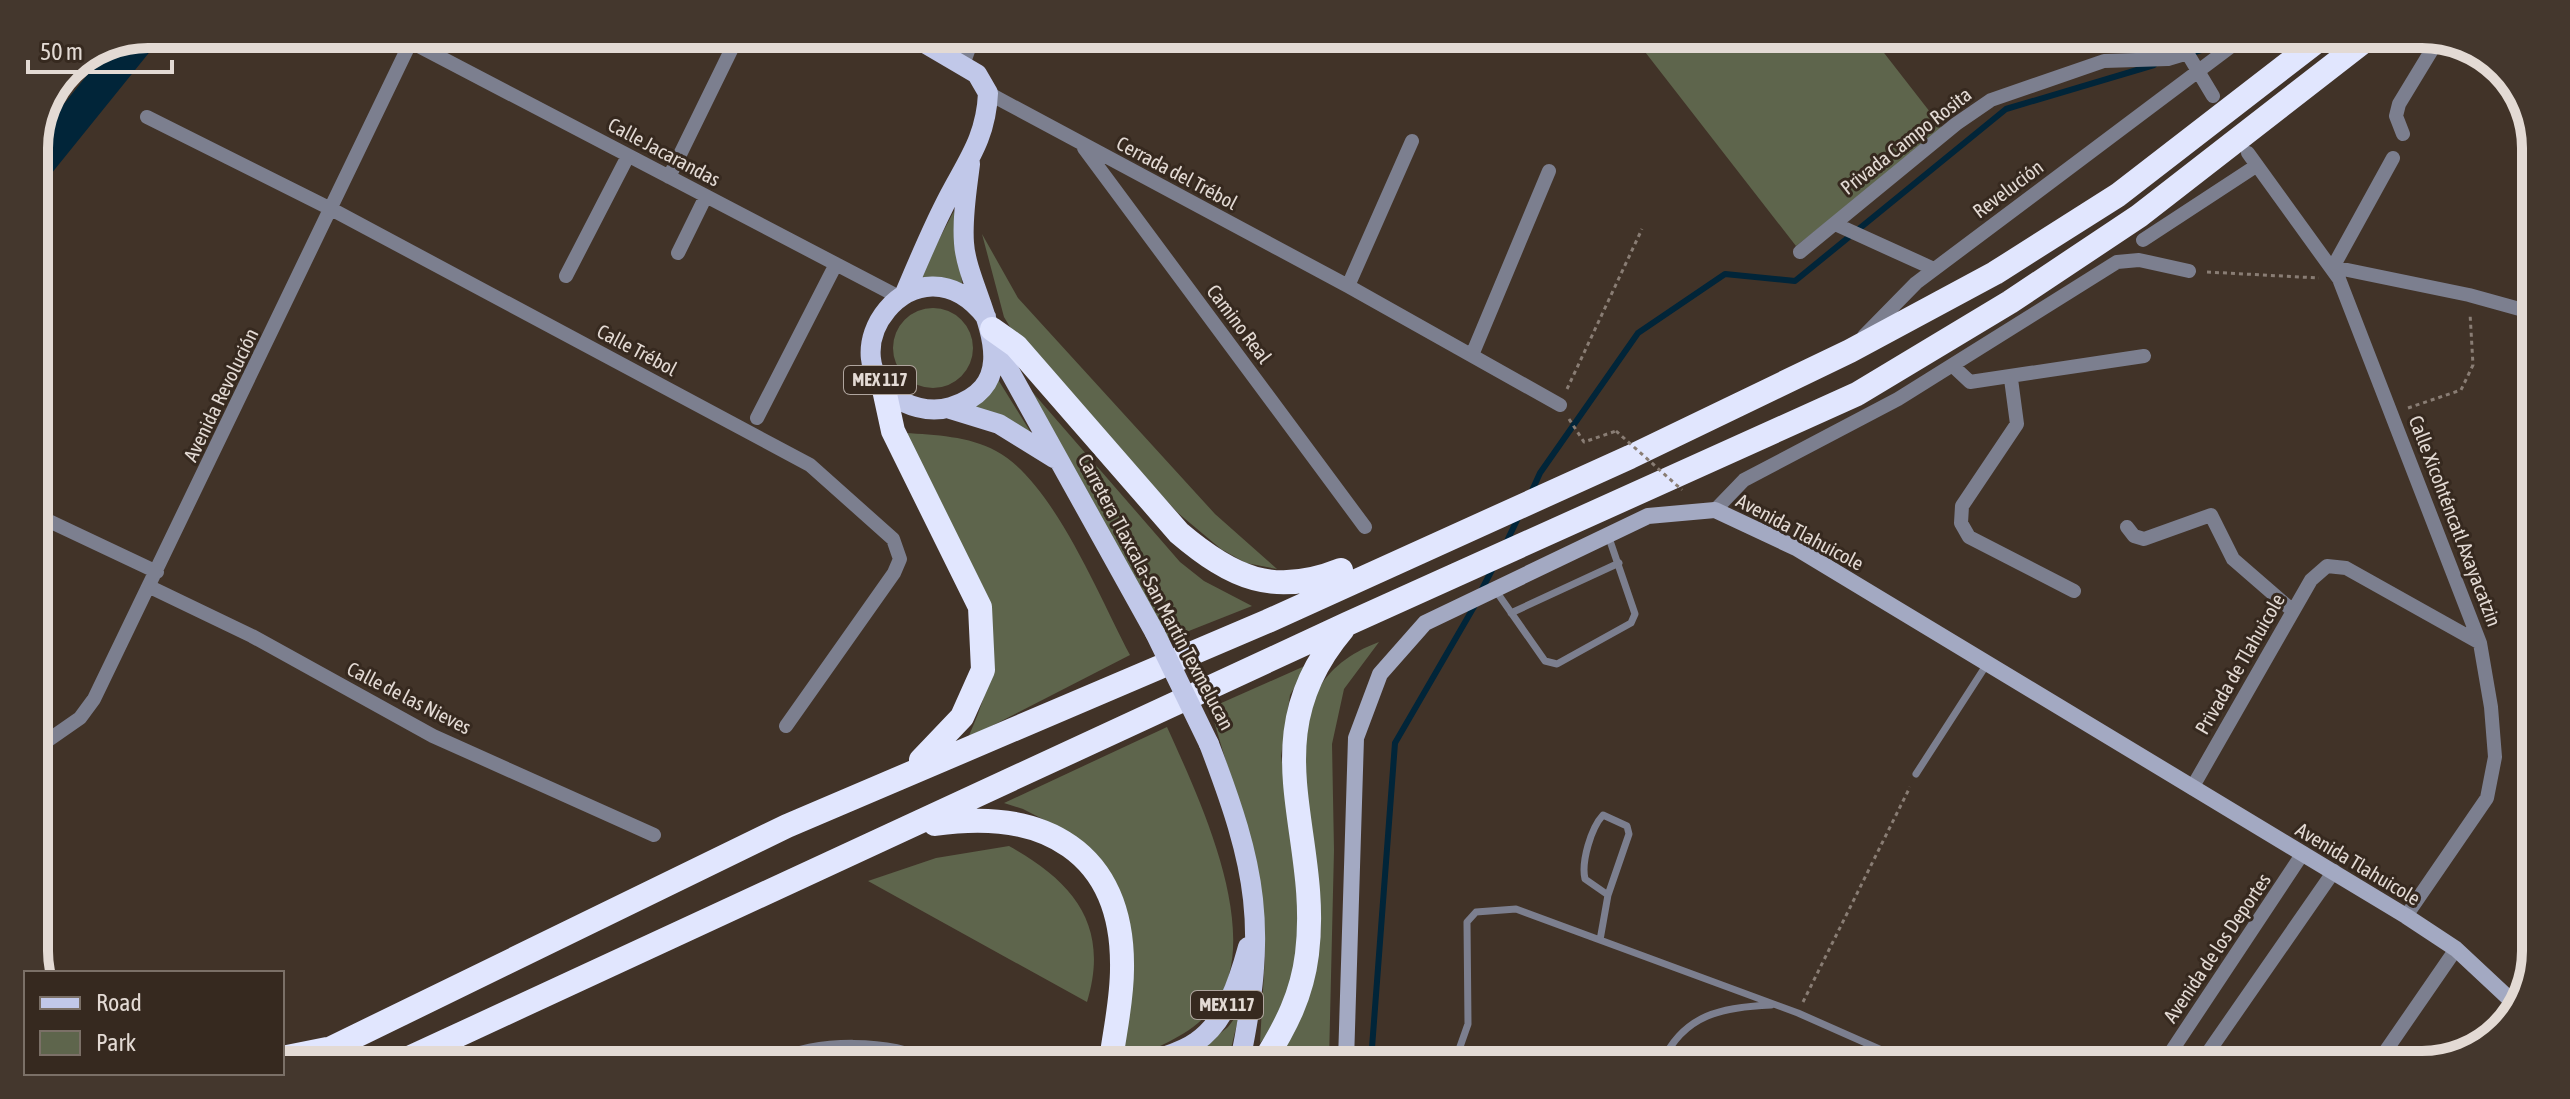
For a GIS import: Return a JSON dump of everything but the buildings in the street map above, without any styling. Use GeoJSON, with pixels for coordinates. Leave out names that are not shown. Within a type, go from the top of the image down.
{"type":"FeatureCollection","features":[{"type":"Feature","properties":{"kind":"highway"},"geometry":{"type":"LineString","coordinates":[[327,1051],[787,826],[1268,621],[1432,544],[1630,457],[1850,351],[1995,273],[2118,195],[2308,48]]}},
{"type":"Feature","properties":{"kind":"highway"},"geometry":{"type":"LineString","coordinates":[[424,1051],[1347,624],[1857,394],[2010,302],[2139,216],[2355,48]]}},
{"type":"Feature","properties":{"kind":"highway"},"geometry":{"type":"LineString","coordinates":[[991,330],[1016,346],[1179,533],[1238,576],[1277,583],[1313,582],[1380,555],[1432,544]]}},
{"type":"Feature","properties":{"kind":"highway"},"geometry":{"type":"LineString","coordinates":[[883,385],[893,431],[980,607],[983,670],[962,717],[930,755],[891,780]]}},
{"type":"Feature","properties":{"kind":"highway"},"geometry":{"type":"LineString","coordinates":[[1270,1051],[1293,1011],[1307,952],[1308,908],[1293,771],[1295,718],[1313,672],[1347,624]]}},
{"type":"Feature","properties":{"kind":"highway"},"geometry":{"type":"LineString","coordinates":[[905,831],[951,821],[1016,823],[1052,833],[1093,866],[1111,899],[1121,947],[1121,987],[1112,1051]]}},
{"type":"Feature","properties":{"kind":"highway"},"geometry":{"type":"LineString","coordinates":[[317,1051],[337,1047]]}},
{"type":"Feature","properties":{"kind":"main road"},"geometry":{"type":"LineString","coordinates":[[933,48],[977,74],[988,93]]}},
{"type":"Feature","properties":{"kind":"main road","name":"MEX 117"},"geometry":{"type":"LineString","coordinates":[[988,93],[980,138],[970,164],[944,205],[902,295],[886,308],[872,338],[871,355],[883,385],[896,398],[912,406],[947,408],[999,424],[1028,438],[1061,462]]}},
{"type":"Feature","properties":{"kind":"main road","name":"Carretera Tlaxcala-San Martín Texmelucan"},"geometry":{"type":"LineString","coordinates":[[970,164],[964,244],[991,330],[1155,633],[1209,744],[1239,822],[1252,874],[1257,916],[1255,964],[1242,1051]]}},
{"type":"Feature","properties":{"kind":"main road","name":"MEX 117"},"geometry":{"type":"LineString","coordinates":[[902,295],[944,288],[968,298],[991,330]]}},
{"type":"Feature","properties":{"kind":"main road"},"geometry":{"type":"LineString","coordinates":[[947,408],[973,396],[990,373],[991,330]]}},
{"type":"Feature","properties":{"kind":"main road","name":"Avenida Tlahuicole"},"geometry":{"type":"LineString","coordinates":[[1349,1051],[1356,738],[1380,674],[1425,623],[1648,516],[1715,510],[1796,548],[2334,871],[2456,949],[2510,999]]}},
{"type":"Feature","properties":{"kind":"main road","name":"MEX 117"},"geometry":{"type":"LineString","coordinates":[[1177,1051],[1196,1043],[1219,1018],[1245,959],[1257,916]]}},
{"type":"Feature","properties":{"kind":"street","name":"Avenida Revolución"},"geometry":{"type":"LineString","coordinates":[[48,740],[80,718],[94,699],[409,48]]}},
{"type":"Feature","properties":{"kind":"street","name":"Calle Jacarandas"},"geometry":{"type":"LineString","coordinates":[[430,48],[628,156],[902,295]]}},
{"type":"Feature","properties":{"kind":"street"},"geometry":{"type":"LineString","coordinates":[[669,177],[732,48]]}},
{"type":"Feature","properties":{"kind":"street"},"geometry":{"type":"LineString","coordinates":[[963,65],[969,48]]}},
{"type":"Feature","properties":{"kind":"street","name":"Privada Campo Rosita"},"geometry":{"type":"LineString","coordinates":[[1800,252],[1991,100],[2104,61],[2168,59],[2183,48]]}},
{"type":"Feature","properties":{"kind":"street"},"geometry":{"type":"LineString","coordinates":[[2185,48],[2213,96]]}},
{"type":"Feature","properties":{"kind":"street","name":"Revelución"},"geometry":{"type":"LineString","coordinates":[[1850,351],[1916,283],[2229,48]]}},
{"type":"Feature","properties":{"kind":"street"},"geometry":{"type":"LineString","coordinates":[[2403,134],[2396,116],[2399,104],[2432,49]]}},
{"type":"Feature","properties":{"kind":"street","name":"Cerrada del Trébol"},"geometry":{"type":"LineString","coordinates":[[988,93],[1348,286],[1560,405]]}},
{"type":"Feature","properties":{"kind":"street","name":"Calle Trébol"},"geometry":{"type":"LineString","coordinates":[[147,117],[333,210],[810,465],[893,539],[900,559],[894,573],[786,726]]}},
{"type":"Feature","properties":{"kind":"street"},"geometry":{"type":"LineString","coordinates":[[1348,286],[1412,141]]}},
{"type":"Feature","properties":{"kind":"street","name":"Camino Real"},"geometry":{"type":"LineString","coordinates":[[1081,145],[1365,527]]}},
{"type":"Feature","properties":{"kind":"street"},"geometry":{"type":"LineString","coordinates":[[566,276],[628,156]]}},
{"type":"Feature","properties":{"kind":"street"},"geometry":{"type":"LineString","coordinates":[[2393,158],[2336,273],[2469,295],[2522,310]]}},
{"type":"Feature","properties":{"kind":"street","name":"Calle Xicohténcatl Axayacatzin"},"geometry":{"type":"LineString","coordinates":[[2143,240],[2252,160],[2336,273],[2393,413],[2480,643],[2491,707],[2495,757],[2487,798],[2406,916]]}},
{"type":"Feature","properties":{"kind":"street"},"geometry":{"type":"LineString","coordinates":[[1472,355],[1549,171]]}},
{"type":"Feature","properties":{"kind":"street"},"geometry":{"type":"LineString","coordinates":[[678,253],[706,196]]}},
{"type":"Feature","properties":{"kind":"street"},"geometry":{"type":"LineString","coordinates":[[1835,224],[1934,269]]}},
{"type":"Feature","properties":{"kind":"street"},"geometry":{"type":"LineString","coordinates":[[1715,510],[1744,480],[1954,367],[2117,262],[2139,260],[2189,271]]}},
{"type":"Feature","properties":{"kind":"street"},"geometry":{"type":"LineString","coordinates":[[757,418],[836,264]]}},
{"type":"Feature","properties":{"kind":"street"},"geometry":{"type":"LineString","coordinates":[[1954,367],[1970,382],[2011,379],[2144,356]]}},
{"type":"Feature","properties":{"kind":"street"},"geometry":{"type":"LineString","coordinates":[[2011,379],[2017,424],[1962,506],[1961,523],[1969,537],[2074,591]]}},
{"type":"Feature","properties":{"kind":"street"},"geometry":{"type":"LineString","coordinates":[[2127,527],[2134,536],[2144,539],[2211,515],[2233,559],[2293,611]]}},
{"type":"Feature","properties":{"kind":"street"},"geometry":{"type":"LineString","coordinates":[[48,521],[157,572]]}},
{"type":"Feature","properties":{"kind":"street","name":"Privada de Tlahuicole"},"geometry":{"type":"LineString","coordinates":[[2192,788],[2311,580],[2327,566],[2346,568],[2480,643]]}},
{"type":"Feature","properties":{"kind":"street","name":"Calle de las Nieves"},"geometry":{"type":"LineString","coordinates":[[150,587],[252,636],[433,736],[654,835]]}},
{"type":"Feature","properties":{"kind":"street","name":"Avenida de los Deportes"},"geometry":{"type":"LineString","coordinates":[[2171,1051],[2303,853]]}},
{"type":"Feature","properties":{"kind":"street"},"geometry":{"type":"LineString","coordinates":[[2209,1051],[2334,871]]}},
{"type":"Feature","properties":{"kind":"street"},"geometry":{"type":"LineString","coordinates":[[2386,1051],[2456,949]]}},
{"type":"Feature","properties":{"kind":"lane"},"geometry":{"type":"LineString","coordinates":[[1495,589],[1545,661],[1557,664],[1631,623],[1635,614],[1608,535]]}},
{"type":"Feature","properties":{"kind":"lane"},"geometry":{"type":"LineString","coordinates":[[1511,613],[1619,563]]}},
{"type":"Feature","properties":{"kind":"lane"},"geometry":{"type":"LineString","coordinates":[[1916,774],[1987,664]]}},
{"type":"Feature","properties":{"kind":"lane"},"geometry":{"type":"LineString","coordinates":[[1600,940],[1608,895],[1629,834],[1627,826],[1603,815],[1596,822],[1583,871],[1585,879],[1608,895]]}},
{"type":"Feature","properties":{"kind":"lane"},"geometry":{"type":"LineString","coordinates":[[1459,1051],[1468,1024],[1467,922],[1476,912],[1516,909],[1798,1013],[1884,1051]]}},
{"type":"Feature","properties":{"kind":"lane"},"geometry":{"type":"LineString","coordinates":[[1669,1051],[1685,1026],[1730,1007],[1777,1005]]}},
{"type":"Feature","properties":{"kind":"lane"},"geometry":{"type":"LineString","coordinates":[[790,1051],[883,1043],[906,1051]]}},
{"type":"Feature","properties":{"kind":"path"},"geometry":{"type":"LineString","coordinates":[[1642,229],[1560,405],[1584,442],[1616,431],[1682,490]]}},
{"type":"Feature","properties":{"kind":"path"},"geometry":{"type":"LineString","coordinates":[[2189,271],[2336,273]]}},
{"type":"Feature","properties":{"kind":"path"},"geometry":{"type":"LineString","coordinates":[[2393,413],[2461,390],[2473,365],[2469,295]]}},
{"type":"Feature","properties":{"kind":"path"},"geometry":{"type":"LineString","coordinates":[[1798,1013],[1916,774]]}},
{"type":"Feature","properties":{"kind":"green space"},"geometry":{"type":"Polygon","coordinates":[[[1642,48],[1880,48],[1944,130],[1796,246],[1642,48]]]}},
{"type":"Feature","properties":{"kind":"green space"},"geometry":{"type":"Polygon","coordinates":[[[954,211],[963,291],[915,285],[954,211]]]}},
{"type":"Feature","properties":{"kind":"green space"},"geometry":{"type":"Polygon","coordinates":[[[982,234],[1018,298],[1215,514],[1277,569],[1246,563],[1221,549],[1178,513],[1016,337],[1004,317],[982,234]]]}},
{"type":"Feature","properties":{"kind":"green space"},"geometry":{"type":"Polygon","coordinates":[[[933,308],[948,311],[961,320],[970,333],[973,348],[970,363],[961,376],[948,385],[933,388],[918,385],[905,376],[896,363],[893,348],[896,333],[905,320],[918,311],[933,308]]]}},
{"type":"Feature","properties":{"kind":"green space"},"geometry":{"type":"Polygon","coordinates":[[[997,378],[1033,436],[972,408],[997,378]]]}},
{"type":"Feature","properties":{"kind":"green space"},"geometry":{"type":"Polygon","coordinates":[[[1028,387],[1180,562],[1204,581],[1252,606],[1166,640],[1028,387]]]}},
{"type":"Feature","properties":{"kind":"green space"},"geometry":{"type":"Polygon","coordinates":[[[905,433],[975,442],[996,451],[1017,466],[1037,487],[1073,542],[1130,655],[968,738],[989,678],[992,648],[989,616],[905,433]]]}},
{"type":"Feature","properties":{"kind":"green space"},"geometry":{"type":"Polygon","coordinates":[[[1379,642],[1344,689],[1332,744],[1334,850],[1329,1051],[1280,1051],[1306,1002],[1315,972],[1320,937],[1319,898],[1303,771],[1304,731],[1315,695],[1339,665],[1379,642]]]}},
{"type":"Feature","properties":{"kind":"green space"},"geometry":{"type":"Polygon","coordinates":[[[1307,665],[1290,695],[1281,756],[1293,837],[1301,963],[1277,1023],[1260,1043],[1265,955],[1257,865],[1210,708],[1307,665]]]}},
{"type":"Feature","properties":{"kind":"green space"},"geometry":{"type":"Polygon","coordinates":[[[1167,727],[1209,826],[1230,904],[1233,941],[1229,976],[1207,1015],[1176,1038],[1150,1051],[1119,1051],[1129,953],[1060,828],[1004,803],[1167,727]]]}},
{"type":"Feature","properties":{"kind":"green space"},"geometry":{"type":"Polygon","coordinates":[[[1009,846],[1052,875],[1081,909],[1090,929],[1094,951],[1087,1002],[868,881],[936,858],[1009,846]]]}},
{"type":"Feature","properties":{"kind":"green space"},"geometry":{"type":"Polygon","coordinates":[[[1240,1011],[1230,1051],[1198,1051],[1228,1027],[1240,1011]]]}},
{"type":"Feature","properties":{"kind":"waterway"},"geometry":{"type":"LineString","coordinates":[[2187,55],[2207,48]]}},
{"type":"Feature","properties":{"kind":"waterway"},"geometry":{"type":"LineString","coordinates":[[48,151],[129,50]]}},
{"type":"Feature","properties":{"kind":"waterway"},"geometry":{"type":"LineString","coordinates":[[1530,495],[1540,473],[1638,333],[1725,274],[1795,281],[2006,109],[2154,65]]}},
{"type":"Feature","properties":{"kind":"waterway"},"geometry":{"type":"LineString","coordinates":[[1505,545],[1519,516]]}},
{"type":"Feature","properties":{"kind":"waterway"},"geometry":{"type":"LineString","coordinates":[[1481,591],[1494,566]]}},
{"type":"Feature","properties":{"kind":"waterway"},"geometry":{"type":"LineString","coordinates":[[1372,1051],[1395,743],[1475,605]]}}]}
